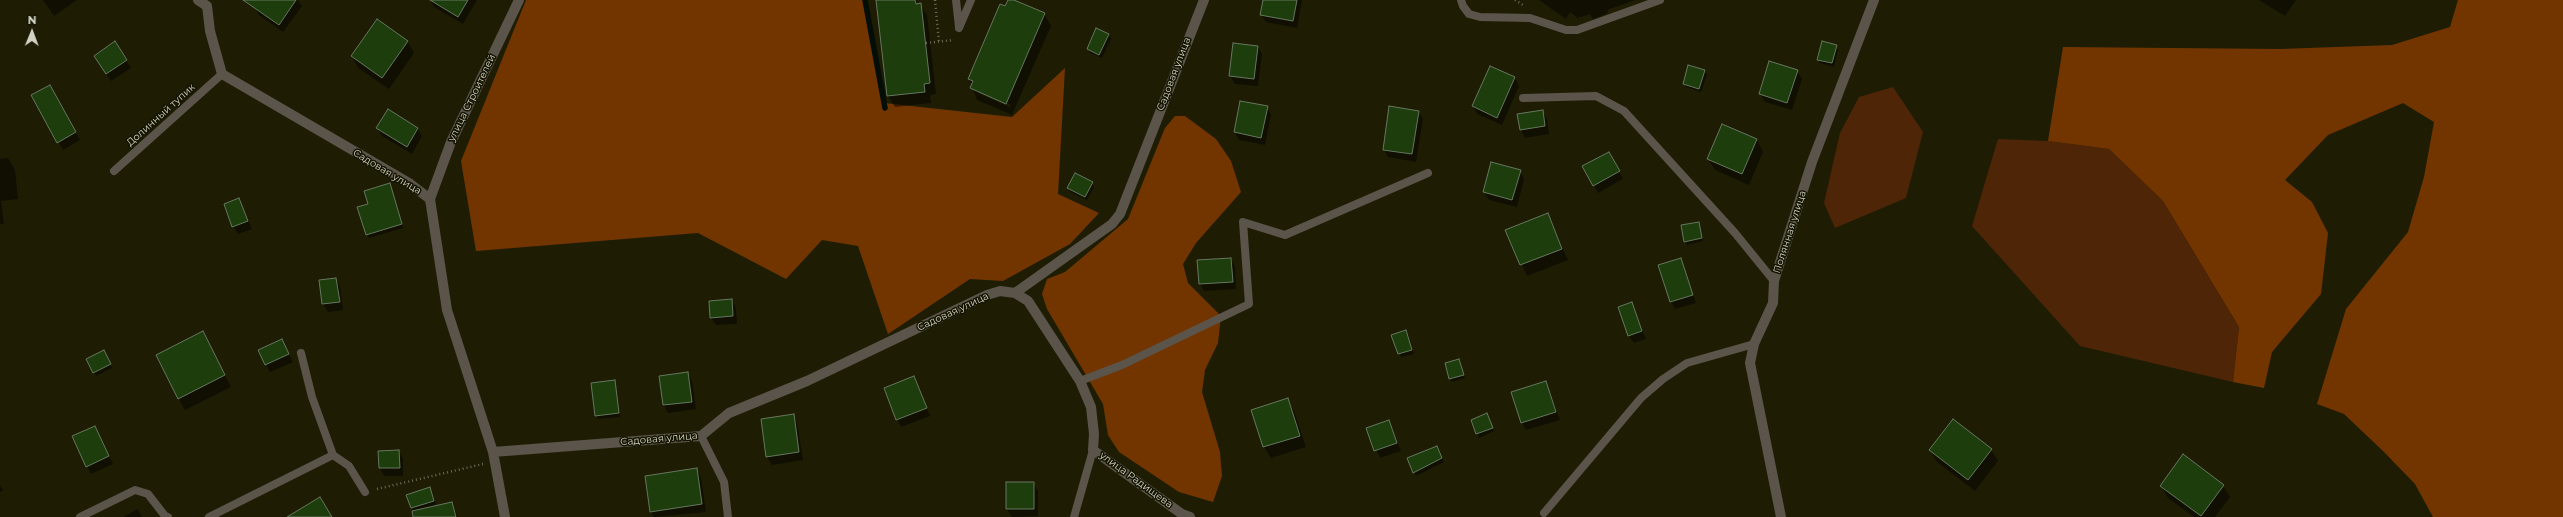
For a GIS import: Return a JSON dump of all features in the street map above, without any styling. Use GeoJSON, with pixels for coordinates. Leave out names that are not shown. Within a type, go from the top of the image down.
{"type":"FeatureCollection","features":[{"type":"Feature","properties":{"kind":"street"},"geometry":{"type":"LineString","coordinates":[[198,0],[209,3],[210,31],[222,74]]}},
{"type":"Feature","properties":{"kind":"street","name":"улица Строителей"},"geometry":{"type":"LineString","coordinates":[[430,199],[450,142],[519,0]]}},
{"type":"Feature","properties":{"kind":"street","name":"Садовая улица"},"geometry":{"type":"LineString","coordinates":[[222,74],[409,183],[430,199],[447,310],[494,456],[701,436],[729,413],[807,381],[987,295],[1000,291],[1015,293],[1112,224],[1120,214],[1204,0]]}},
{"type":"Feature","properties":{"kind":"street","name":"Полянная улица"},"geometry":{"type":"LineString","coordinates":[[1781,517],[1752,383],[1750,363],[1754,344],[1773,303],[1774,281],[1812,162],[1874,0]]}},
{"type":"Feature","properties":{"kind":"street","name":"улица Радищева"},"geometry":{"type":"LineString","coordinates":[[1015,293],[1028,301],[1080,381],[1091,407],[1094,434],[1093,450],[1182,514],[1190,517]]}},
{"type":"Feature","properties":{"kind":"street"},"geometry":{"type":"LineString","coordinates":[[494,456],[505,517]]}},
{"type":"Feature","properties":{"kind":"lane"},"geometry":{"type":"LineString","coordinates":[[956,0],[959,28],[972,0]]}},
{"type":"Feature","properties":{"kind":"lane"},"geometry":{"type":"LineString","coordinates":[[1461,0],[1463,6],[1470,14],[1480,17],[1530,18],[1566,30],[1577,30],[1660,0]]}},
{"type":"Feature","properties":{"kind":"lane","name":"Долинный тупик"},"geometry":{"type":"LineString","coordinates":[[114,171],[222,74]]}},
{"type":"Feature","properties":{"kind":"lane"},"geometry":{"type":"LineString","coordinates":[[1524,98],[1596,96],[1624,111],[1735,233],[1774,281]]}},
{"type":"Feature","properties":{"kind":"lane"},"geometry":{"type":"LineString","coordinates":[[1080,381],[1122,365],[1249,304],[1243,222],[1285,235],[1428,173]]}},
{"type":"Feature","properties":{"kind":"lane"},"geometry":{"type":"LineString","coordinates":[[1544,513],[1641,398],[1663,379],[1687,364],[1754,344]]}},
{"type":"Feature","properties":{"kind":"lane"},"geometry":{"type":"LineString","coordinates":[[301,353],[312,398],[333,455],[349,466],[365,492]]}},
{"type":"Feature","properties":{"kind":"lane"},"geometry":{"type":"LineString","coordinates":[[701,436],[724,482],[728,517]]}},
{"type":"Feature","properties":{"kind":"lane"},"geometry":{"type":"LineString","coordinates":[[1074,517],[1093,450]]}},
{"type":"Feature","properties":{"kind":"lane"},"geometry":{"type":"LineString","coordinates":[[209,517],[333,455]]}},
{"type":"Feature","properties":{"kind":"lane"},"geometry":{"type":"LineString","coordinates":[[80,517],[135,490],[148,494],[165,516],[168,517]]}},
{"type":"Feature","properties":{"kind":"path"},"geometry":{"type":"LineString","coordinates":[[935,0],[939,42]]}},
{"type":"Feature","properties":{"kind":"path"},"geometry":{"type":"LineString","coordinates":[[365,492],[494,456]]}},
{"type":"Feature","properties":{"kind":"shaded area"},"geometry":{"type":"Polygon","coordinates":[[[526,0],[865,0],[884,103],[1012,117],[1065,68],[1058,194],[1099,213],[1070,244],[1003,281],[970,279],[888,334],[858,246],[822,240],[786,279],[698,233],[476,251],[461,161],[526,0]]]}},
{"type":"Feature","properties":{"kind":"shaded area"},"geometry":{"type":"Polygon","coordinates":[[[2458,0],[2563,0],[2563,517],[2433,517],[2415,484],[2383,451],[2344,414],[2317,404],[2346,309],[2408,232],[2424,177],[2434,122],[2403,103],[2328,135],[2285,180],[2312,202],[2328,233],[2321,294],[2272,352],[2264,388],[2233,382],[2239,327],[2163,201],[2109,149],[2048,141],[2063,47],[2280,49],[2392,45],[2450,27],[2458,0]]]}},
{"type":"Feature","properties":{"kind":"shaded area"},"geometry":{"type":"Polygon","coordinates":[[[1893,87],[1923,132],[1906,198],[1835,228],[1824,203],[1840,133],[1859,97],[1893,87]]]}},
{"type":"Feature","properties":{"kind":"shaded area"},"geometry":{"type":"Polygon","coordinates":[[[1175,116],[1185,116],[1216,139],[1231,161],[1241,192],[1196,243],[1183,264],[1188,283],[1221,316],[1218,343],[1205,370],[1202,392],[1220,452],[1222,476],[1213,502],[1179,492],[1119,452],[1108,435],[1103,404],[1047,309],[1042,294],[1047,279],[1065,272],[1128,219],[1165,128],[1175,116]]]}},
{"type":"Feature","properties":{"kind":"shaded area"},"geometry":{"type":"Polygon","coordinates":[[[1998,139],[2048,141],[2109,149],[2163,201],[2239,327],[2233,382],[2080,346],[1972,226],[1998,139]]]}},
{"type":"Feature","properties":{"kind":"building"},"geometry":{"type":"Polygon","coordinates":[[[243,0],[296,0],[279,25],[243,0]]]}},
{"type":"Feature","properties":{"kind":"building"},"geometry":{"type":"Polygon","coordinates":[[[430,0],[468,0],[458,17],[430,0]]]}},
{"type":"Feature","properties":{"kind":"building"},"geometry":{"type":"Polygon","coordinates":[[[876,0],[915,0],[916,4],[921,3],[930,83],[924,84],[925,92],[887,96],[876,0]]]}},
{"type":"Feature","properties":{"kind":"building"},"geometry":{"type":"Polygon","coordinates":[[[1008,0],[1014,0],[1045,13],[1006,104],[970,88],[973,81],[968,79],[1000,4],[1005,6],[1008,0]]]}},
{"type":"Feature","properties":{"kind":"building"},"geometry":{"type":"Polygon","coordinates":[[[1263,0],[1297,0],[1293,21],[1260,15],[1263,0]]]}},
{"type":"Feature","properties":{"kind":"building"},"geometry":{"type":"Polygon","coordinates":[[[377,19],[408,41],[382,78],[351,56],[377,19]]]}},
{"type":"Feature","properties":{"kind":"building"},"geometry":{"type":"Polygon","coordinates":[[[1096,28],[1109,34],[1099,55],[1087,49],[1096,28]]]}},
{"type":"Feature","properties":{"kind":"building"},"geometry":{"type":"Polygon","coordinates":[[[115,41],[127,60],[106,74],[94,56],[115,41]]]}},
{"type":"Feature","properties":{"kind":"building"},"geometry":{"type":"Polygon","coordinates":[[[1822,41],[1837,45],[1832,63],[1817,60],[1822,41]]]}},
{"type":"Feature","properties":{"kind":"building"},"geometry":{"type":"Polygon","coordinates":[[[1233,43],[1258,46],[1254,79],[1229,76],[1233,43]]]}},
{"type":"Feature","properties":{"kind":"building"},"geometry":{"type":"Polygon","coordinates":[[[1769,61],[1798,70],[1787,103],[1759,94],[1769,61]]]}},
{"type":"Feature","properties":{"kind":"building"},"geometry":{"type":"Polygon","coordinates":[[[1688,65],[1705,70],[1699,89],[1683,84],[1688,65]]]}},
{"type":"Feature","properties":{"kind":"building"},"geometry":{"type":"Polygon","coordinates":[[[1490,66],[1515,77],[1497,118],[1472,106],[1490,66]]]}},
{"type":"Feature","properties":{"kind":"building"},"geometry":{"type":"Polygon","coordinates":[[[50,85],[76,132],[57,143],[31,95],[50,85]]]}},
{"type":"Feature","properties":{"kind":"building"},"geometry":{"type":"Polygon","coordinates":[[[1240,101],[1268,106],[1261,138],[1234,132],[1240,101]]]}},
{"type":"Feature","properties":{"kind":"building"},"geometry":{"type":"Polygon","coordinates":[[[1389,106],[1419,111],[1412,154],[1383,150],[1389,106]]]}},
{"type":"Feature","properties":{"kind":"building"},"geometry":{"type":"Polygon","coordinates":[[[388,109],[418,128],[407,147],[376,128],[388,109]]]}},
{"type":"Feature","properties":{"kind":"building"},"geometry":{"type":"Polygon","coordinates":[[[1543,110],[1545,126],[1520,130],[1517,114],[1543,110]]]}},
{"type":"Feature","properties":{"kind":"building"},"geometry":{"type":"Polygon","coordinates":[[[1722,124],[1757,139],[1742,174],[1707,159],[1722,124]]]}},
{"type":"Feature","properties":{"kind":"building"},"geometry":{"type":"Polygon","coordinates":[[[1609,152],[1620,171],[1593,186],[1582,166],[1609,152]]]}},
{"type":"Feature","properties":{"kind":"building"},"geometry":{"type":"Polygon","coordinates":[[[1491,162],[1521,170],[1512,200],[1483,192],[1491,162]]]}},
{"type":"Feature","properties":{"kind":"building"},"geometry":{"type":"Polygon","coordinates":[[[1075,173],[1093,182],[1085,197],[1067,188],[1075,173]]]}},
{"type":"Feature","properties":{"kind":"building"},"geometry":{"type":"Polygon","coordinates":[[[390,183],[402,224],[366,235],[357,207],[368,204],[364,191],[390,183]]]}},
{"type":"Feature","properties":{"kind":"building"},"geometry":{"type":"Polygon","coordinates":[[[239,198],[248,221],[232,227],[224,204],[239,198]]]}},
{"type":"Feature","properties":{"kind":"building"},"geometry":{"type":"Polygon","coordinates":[[[1548,213],[1562,249],[1520,265],[1505,230],[1548,213]]]}},
{"type":"Feature","properties":{"kind":"building"},"geometry":{"type":"Polygon","coordinates":[[[1699,222],[1702,238],[1684,242],[1681,225],[1699,222]]]}},
{"type":"Feature","properties":{"kind":"building"},"geometry":{"type":"Polygon","coordinates":[[[1231,258],[1233,282],[1199,284],[1197,260],[1231,258]]]}},
{"type":"Feature","properties":{"kind":"building"},"geometry":{"type":"Polygon","coordinates":[[[1681,258],[1693,295],[1670,302],[1658,265],[1681,258]]]}},
{"type":"Feature","properties":{"kind":"building"},"geometry":{"type":"Polygon","coordinates":[[[336,278],[340,302],[322,304],[319,280],[336,278]]]}},
{"type":"Feature","properties":{"kind":"building"},"geometry":{"type":"Polygon","coordinates":[[[732,299],[733,316],[710,318],[709,301],[732,299]]]}},
{"type":"Feature","properties":{"kind":"building"},"geometry":{"type":"Polygon","coordinates":[[[1632,302],[1642,331],[1628,336],[1618,307],[1632,302]]]}},
{"type":"Feature","properties":{"kind":"building"},"geometry":{"type":"Polygon","coordinates":[[[1406,330],[1412,350],[1398,354],[1391,335],[1406,330]]]}},
{"type":"Feature","properties":{"kind":"building"},"geometry":{"type":"Polygon","coordinates":[[[203,331],[225,375],[178,399],[156,355],[203,331]]]}},
{"type":"Feature","properties":{"kind":"building"},"geometry":{"type":"Polygon","coordinates":[[[282,339],[289,354],[265,365],[258,350],[282,339]]]}},
{"type":"Feature","properties":{"kind":"building"},"geometry":{"type":"Polygon","coordinates":[[[104,350],[111,364],[93,373],[86,359],[104,350]]]}},
{"type":"Feature","properties":{"kind":"building"},"geometry":{"type":"Polygon","coordinates":[[[1459,359],[1464,375],[1449,379],[1445,363],[1459,359]]]}},
{"type":"Feature","properties":{"kind":"building"},"geometry":{"type":"Polygon","coordinates":[[[688,372],[692,402],[663,405],[659,376],[688,372]]]}},
{"type":"Feature","properties":{"kind":"building"},"geometry":{"type":"Polygon","coordinates":[[[914,376],[927,408],[896,420],[884,388],[914,376]]]}},
{"type":"Feature","properties":{"kind":"building"},"geometry":{"type":"Polygon","coordinates":[[[615,380],[619,413],[595,416],[591,383],[615,380]]]}},
{"type":"Feature","properties":{"kind":"building"},"geometry":{"type":"Polygon","coordinates":[[[1546,381],[1556,412],[1521,423],[1511,392],[1546,381]]]}},
{"type":"Feature","properties":{"kind":"building"},"geometry":{"type":"Polygon","coordinates":[[[1288,398],[1300,436],[1263,447],[1251,410],[1288,398]]]}},
{"type":"Feature","properties":{"kind":"building"},"geometry":{"type":"Polygon","coordinates":[[[1487,413],[1493,428],[1476,434],[1471,420],[1487,413]]]}},
{"type":"Feature","properties":{"kind":"building"},"geometry":{"type":"Polygon","coordinates":[[[794,414],[799,452],[766,457],[761,419],[794,414]]]}},
{"type":"Feature","properties":{"kind":"building"},"geometry":{"type":"Polygon","coordinates":[[[1953,419],[1992,449],[1968,480],[1929,450],[1953,419]]]}},
{"type":"Feature","properties":{"kind":"building"},"geometry":{"type":"Polygon","coordinates":[[[1389,420],[1397,443],[1374,451],[1366,428],[1389,420]]]}},
{"type":"Feature","properties":{"kind":"building"},"geometry":{"type":"Polygon","coordinates":[[[95,426],[109,456],[86,467],[72,436],[95,426]]]}},
{"type":"Feature","properties":{"kind":"building"},"geometry":{"type":"Polygon","coordinates":[[[1437,446],[1442,458],[1413,473],[1407,458],[1437,446]]]}},
{"type":"Feature","properties":{"kind":"building"},"geometry":{"type":"Polygon","coordinates":[[[399,450],[400,468],[379,468],[378,451],[399,450]]]}},
{"type":"Feature","properties":{"kind":"building"},"geometry":{"type":"Polygon","coordinates":[[[2183,454],[2224,485],[2201,516],[2160,486],[2183,454]]]}},
{"type":"Feature","properties":{"kind":"building"},"geometry":{"type":"Polygon","coordinates":[[[697,468],[702,504],[650,512],[645,476],[697,468]]]}},
{"type":"Feature","properties":{"kind":"building"},"geometry":{"type":"Polygon","coordinates":[[[1006,482],[1034,482],[1034,509],[1006,509],[1006,482]]]}},
{"type":"Feature","properties":{"kind":"building"},"geometry":{"type":"Polygon","coordinates":[[[430,487],[434,501],[411,508],[406,495],[430,487]]]}},
{"type":"Feature","properties":{"kind":"building"},"geometry":{"type":"Polygon","coordinates":[[[320,497],[332,517],[287,517],[320,497]]]}},
{"type":"Feature","properties":{"kind":"building"},"geometry":{"type":"Polygon","coordinates":[[[452,502],[456,517],[413,517],[412,511],[452,502]]]}},
{"type":"Feature","properties":{"kind":"waterway"},"geometry":{"type":"LineString","coordinates":[[865,0],[885,108]]}}]}
